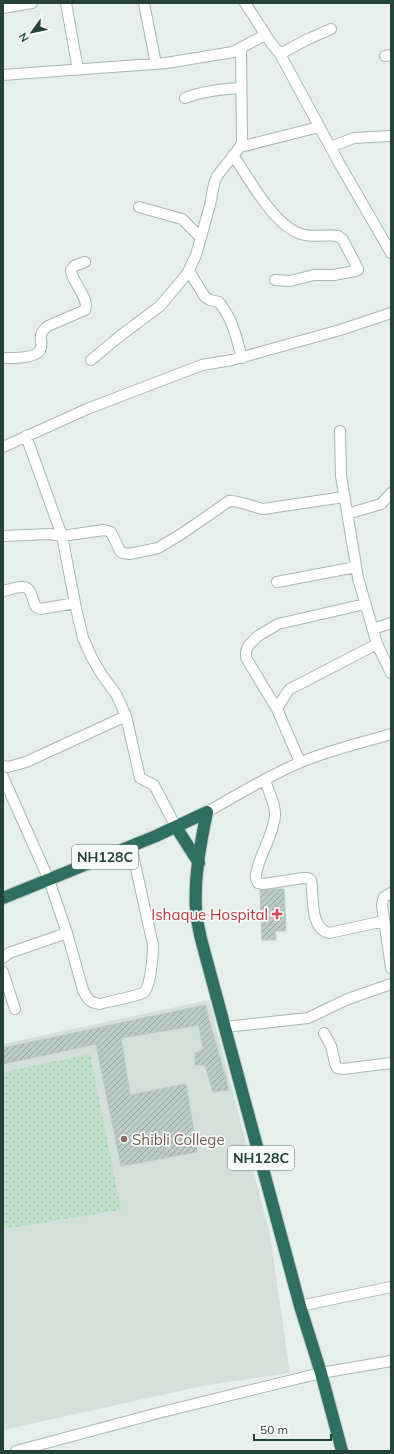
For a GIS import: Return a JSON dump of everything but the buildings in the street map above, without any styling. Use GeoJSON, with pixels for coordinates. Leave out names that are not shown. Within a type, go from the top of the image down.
{"type":"FeatureCollection","features":[{"type":"Feature","properties":{"kind":"highway","name":"NH128C"},"geometry":{"type":"LineString","coordinates":[[3,898],[176,827],[206,812]]}},
{"type":"Feature","properties":{"kind":"highway","name":"NH128C"},"geometry":{"type":"LineString","coordinates":[[206,812],[196,887],[196,912],[201,938],[300,1306],[321,1373],[342,1451]]}},
{"type":"Feature","properties":{"kind":"highway"},"geometry":{"type":"LineString","coordinates":[[176,827],[199,863]]}},
{"type":"Feature","properties":{"kind":"street"},"geometry":{"type":"LineString","coordinates":[[3,8],[32,3]]}},
{"type":"Feature","properties":{"kind":"street"},"geometry":{"type":"LineString","coordinates":[[66,3],[78,70]]}},
{"type":"Feature","properties":{"kind":"street"},"geometry":{"type":"LineString","coordinates":[[144,3],[156,64]]}},
{"type":"Feature","properties":{"kind":"street"},"geometry":{"type":"LineString","coordinates":[[245,3],[265,35],[280,54],[330,147],[391,253]]}},
{"type":"Feature","properties":{"kind":"street"},"geometry":{"type":"LineString","coordinates":[[280,54],[306,40],[332,29]]}},
{"type":"Feature","properties":{"kind":"street"},"geometry":{"type":"LineString","coordinates":[[3,76],[156,64],[234,52],[265,35]]}},
{"type":"Feature","properties":{"kind":"street"},"geometry":{"type":"LineString","coordinates":[[91,360],[160,306],[169,297],[194,263],[217,176],[240,147],[242,142],[240,49]]}},
{"type":"Feature","properties":{"kind":"street"},"geometry":{"type":"LineString","coordinates":[[185,98],[200,92],[241,88]]}},
{"type":"Feature","properties":{"kind":"street"},"geometry":{"type":"LineString","coordinates":[[240,147],[319,127]]}},
{"type":"Feature","properties":{"kind":"street"},"geometry":{"type":"LineString","coordinates":[[330,147],[354,138],[391,136]]}},
{"type":"Feature","properties":{"kind":"street"},"geometry":{"type":"LineString","coordinates":[[233,155],[272,213],[300,234],[338,236],[343,240],[358,269],[334,276],[314,276],[290,281],[275,280]]}},
{"type":"Feature","properties":{"kind":"street"},"geometry":{"type":"LineString","coordinates":[[139,207],[182,219],[200,237]]}},
{"type":"Feature","properties":{"kind":"street"},"geometry":{"type":"LineString","coordinates":[[3,358],[24,357],[38,353],[41,349],[40,334],[43,330],[48,326],[85,310],[87,306],[86,300],[71,276],[70,270],[74,266],[85,262]]}},
{"type":"Feature","properties":{"kind":"street"},"geometry":{"type":"LineString","coordinates":[[189,271],[205,297],[219,302],[229,316],[233,323],[242,358]]}},
{"type":"Feature","properties":{"kind":"street"},"geometry":{"type":"LineString","coordinates":[[3,447],[86,409],[202,365],[242,358],[340,330],[391,313]]}},
{"type":"Feature","properties":{"kind":"street"},"geometry":{"type":"LineString","coordinates":[[340,431],[341,476],[358,578],[377,644],[391,673]]}},
{"type":"Feature","properties":{"kind":"street"},"geometry":{"type":"LineString","coordinates":[[26,436],[62,536],[83,638],[102,675],[116,694],[126,716],[140,778],[154,785],[176,827]]}},
{"type":"Feature","properties":{"kind":"street"},"geometry":{"type":"LineString","coordinates":[[347,514],[382,504],[391,493]]}},
{"type":"Feature","properties":{"kind":"street"},"geometry":{"type":"LineString","coordinates":[[3,536],[49,534],[62,536],[104,530],[111,532],[117,548],[120,551],[129,554],[158,548],[229,501],[236,501],[254,508],[263,509],[344,497]]}},
{"type":"Feature","properties":{"kind":"street"},"geometry":{"type":"LineString","coordinates":[[278,582],[356,567]]}},
{"type":"Feature","properties":{"kind":"street"},"geometry":{"type":"LineString","coordinates":[[3,591],[22,587],[29,589],[36,607],[41,609],[75,603]]}},
{"type":"Feature","properties":{"kind":"street"},"geometry":{"type":"LineString","coordinates":[[300,762],[278,709],[246,658],[248,646],[258,636],[278,624],[365,604]]}},
{"type":"Feature","properties":{"kind":"street"},"geometry":{"type":"LineString","coordinates":[[373,629],[391,623]]}},
{"type":"Feature","properties":{"kind":"street"},"geometry":{"type":"LineString","coordinates":[[278,709],[290,689],[377,644]]}},
{"type":"Feature","properties":{"kind":"street"},"geometry":{"type":"LineString","coordinates":[[3,766],[8,767],[26,762],[126,716]]}},
{"type":"Feature","properties":{"kind":"street"},"geometry":{"type":"LineString","coordinates":[[206,812],[300,762],[334,750],[391,734]]}},
{"type":"Feature","properties":{"kind":"street"},"geometry":{"type":"LineString","coordinates":[[3,777],[49,880],[67,933],[83,990],[87,998],[93,1003],[100,1004],[143,993],[148,986],[153,955],[152,945],[131,846]]}},
{"type":"Feature","properties":{"kind":"street"},"geometry":{"type":"LineString","coordinates":[[265,780],[275,810],[275,816],[268,842],[255,876],[258,883],[264,884],[303,878],[308,878],[311,880],[315,918],[318,925],[324,932],[384,921]]}},
{"type":"Feature","properties":{"kind":"street"},"geometry":{"type":"LineString","coordinates":[[391,893],[384,897],[382,902],[391,968]]}},
{"type":"Feature","properties":{"kind":"street"},"geometry":{"type":"LineString","coordinates":[[3,958],[9,953],[67,933]]}},
{"type":"Feature","properties":{"kind":"street"},"geometry":{"type":"LineString","coordinates":[[3,972],[15,1009]]}},
{"type":"Feature","properties":{"kind":"street"},"geometry":{"type":"LineString","coordinates":[[225,1027],[308,1018],[348,999],[391,984]]}},
{"type":"Feature","properties":{"kind":"street"},"geometry":{"type":"LineString","coordinates":[[324,1033],[331,1046],[337,1068],[343,1069],[391,1063]]}},
{"type":"Feature","properties":{"kind":"street"},"geometry":{"type":"LineString","coordinates":[[300,1306],[391,1287]]}},
{"type":"Feature","properties":{"kind":"street"},"geometry":{"type":"LineString","coordinates":[[16,1451],[162,1412],[321,1373],[391,1361]]}},
{"type":"Feature","properties":{"kind":"shaded area","name":"Shibli College"},"geometry":{"type":"Polygon","coordinates":[[[209,1000],[270,1235],[290,1373],[207,1385],[3,1430],[3,1044],[209,1000]]]}},
{"type":"Feature","properties":{"kind":"green space"},"geometry":{"type":"Polygon","coordinates":[[[90,1054],[121,1210],[3,1229],[3,1072],[90,1054]]]}},
{"type":"Feature","properties":{"kind":"place","name":"Ishaque Hospital"},"geometry":{"type":"Point","coordinates":[277,914]}},
{"type":"Feature","properties":{"kind":"place","name":"Shibli College"},"geometry":{"type":"Point","coordinates":[124,1139]}}]}
